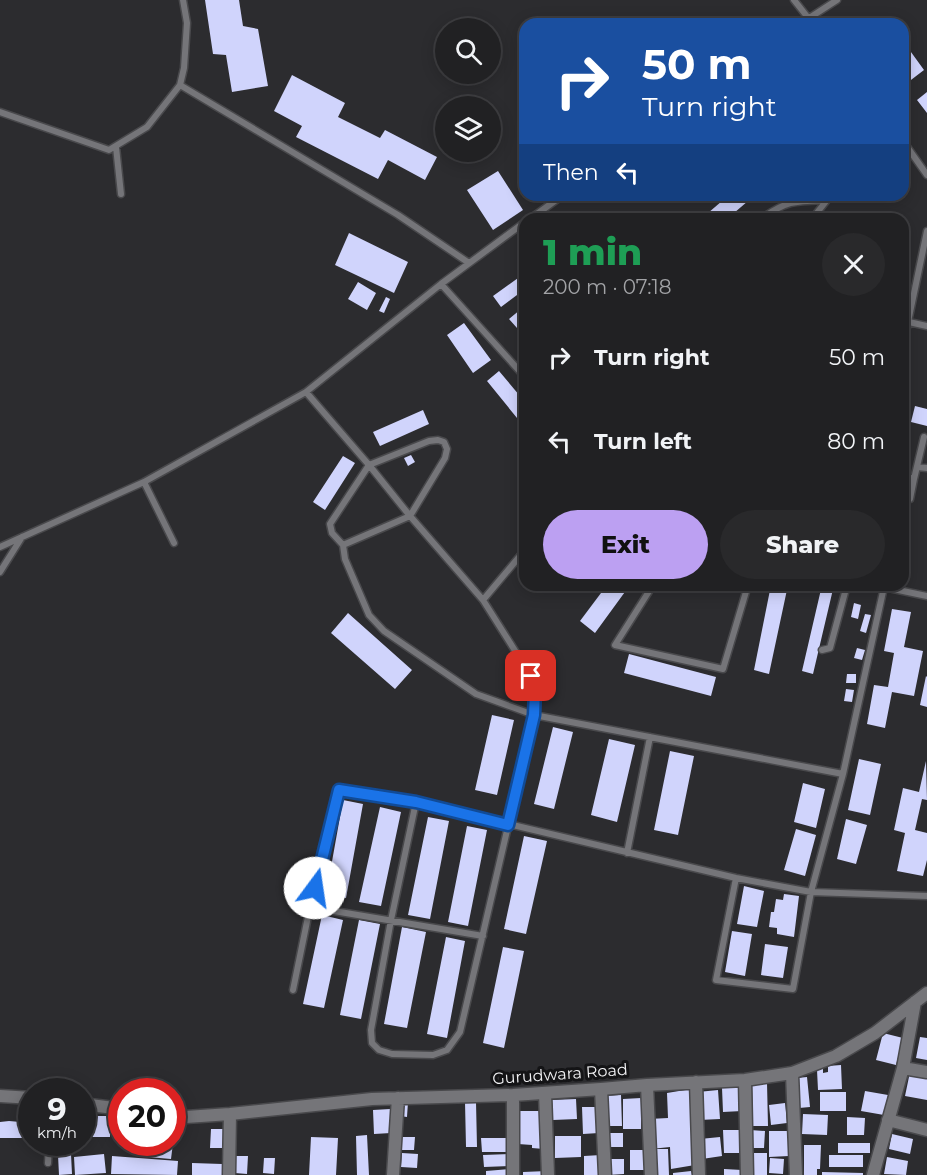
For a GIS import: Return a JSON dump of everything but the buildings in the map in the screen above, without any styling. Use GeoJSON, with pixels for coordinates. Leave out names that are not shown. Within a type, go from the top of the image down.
{"type":"FeatureCollection","features":[{"type":"Feature","properties":{"kind":"street","name":"Gurudwara Road"},"geometry":{"type":"LineString","coordinates":[[186,1117],[372,1099],[513,1095],[745,1080],[792,1072],[836,1056],[865,1039],[927,993]]}},
{"type":"Feature","properties":{"kind":"street"},"geometry":{"type":"LineString","coordinates":[[873,1175],[903,1068],[915,1002]]}},
{"type":"Feature","properties":{"kind":"street"},"geometry":{"type":"LineString","coordinates":[[903,1068],[927,1072]]}},
{"type":"Feature","properties":{"kind":"street"},"geometry":{"type":"LineString","coordinates":[[792,1072],[796,1175]]}},
{"type":"Feature","properties":{"kind":"street"},"geometry":{"type":"LineString","coordinates":[[745,1080],[747,1175]]}},
{"type":"Feature","properties":{"kind":"street"},"geometry":{"type":"LineString","coordinates":[[696,1082],[699,1175]]}},
{"type":"Feature","properties":{"kind":"street"},"geometry":{"type":"LineString","coordinates":[[647,1085],[651,1175]]}},
{"type":"Feature","properties":{"kind":"street"},"geometry":{"type":"LineString","coordinates":[[601,1089],[605,1175]]}},
{"type":"Feature","properties":{"kind":"street"},"geometry":{"type":"LineString","coordinates":[[545,1093],[548,1175]]}},
{"type":"Feature","properties":{"kind":"street"},"geometry":{"type":"LineString","coordinates":[[513,1095],[513,1175]]}},
{"type":"Feature","properties":{"kind":"street"},"geometry":{"type":"LineString","coordinates":[[0,1096],[18,1097]]}},
{"type":"Feature","properties":{"kind":"street"},"geometry":{"type":"LineString","coordinates":[[393,1175],[398,1098]]}},
{"type":"Feature","properties":{"kind":"street"},"geometry":{"type":"LineString","coordinates":[[229,1175],[230,1114]]}},
{"type":"Feature","properties":{"kind":"street"},"geometry":{"type":"LineString","coordinates":[[888,1120],[927,1130]]}},
{"type":"Feature","properties":{"kind":"lane"},"geometry":{"type":"LineString","coordinates":[[0,112],[109,150],[116,147],[147,127],[180,85],[184,68],[187,23],[183,0]]}},
{"type":"Feature","properties":{"kind":"lane"},"geometry":{"type":"LineString","coordinates":[[794,0],[809,18]]}},
{"type":"Feature","properties":{"kind":"lane"},"geometry":{"type":"LineString","coordinates":[[815,18],[835,1]]}},
{"type":"Feature","properties":{"kind":"lane"},"geometry":{"type":"LineString","coordinates":[[180,85],[398,215],[469,263]]}},
{"type":"Feature","properties":{"kind":"lane"},"geometry":{"type":"LineString","coordinates":[[116,147],[121,194]]}},
{"type":"Feature","properties":{"kind":"lane"},"geometry":{"type":"LineString","coordinates":[[909,150],[927,175]]}},
{"type":"Feature","properties":{"kind":"lane"},"geometry":{"type":"LineString","coordinates":[[538,213],[555,201]]}},
{"type":"Feature","properties":{"kind":"lane"},"geometry":{"type":"LineString","coordinates":[[770,213],[778,207],[798,201]]}},
{"type":"Feature","properties":{"kind":"lane"},"geometry":{"type":"LineString","coordinates":[[817,213],[826,201]]}},
{"type":"Feature","properties":{"kind":"lane"},"geometry":{"type":"LineString","coordinates":[[0,547],[144,482],[306,392],[441,284],[519,226]]}},
{"type":"Feature","properties":{"kind":"lane"},"geometry":{"type":"LineString","coordinates":[[927,231],[909,322],[927,326]]}},
{"type":"Feature","properties":{"kind":"lane"},"geometry":{"type":"LineString","coordinates":[[441,284],[519,370]]}},
{"type":"Feature","properties":{"kind":"lane"},"geometry":{"type":"LineString","coordinates":[[306,392],[483,600],[531,676],[535,690],[534,715],[460,1032],[447,1050],[433,1055],[392,1054],[379,1050],[372,1043],[371,1030],[416,802]]}},
{"type":"Feature","properties":{"kind":"lane"},"geometry":{"type":"LineString","coordinates":[[910,499],[924,436]]}},
{"type":"Feature","properties":{"kind":"lane"},"geometry":{"type":"LineString","coordinates":[[343,545],[410,516],[445,458],[447,449],[444,442],[429,441],[369,465],[330,524],[332,533],[343,545],[345,559],[369,615],[384,632],[476,694],[534,715],[843,774]]}},
{"type":"Feature","properties":{"kind":"lane"},"geometry":{"type":"LineString","coordinates":[[917,467],[927,468]]}},
{"type":"Feature","properties":{"kind":"lane"},"geometry":{"type":"LineString","coordinates":[[909,478],[914,479]]}},
{"type":"Feature","properties":{"kind":"lane"},"geometry":{"type":"LineString","coordinates":[[144,482],[174,543]]}},
{"type":"Feature","properties":{"kind":"lane"},"geometry":{"type":"LineString","coordinates":[[0,572],[23,536]]}},
{"type":"Feature","properties":{"kind":"lane"},"geometry":{"type":"LineString","coordinates":[[483,600],[519,557]]}},
{"type":"Feature","properties":{"kind":"lane"},"geometry":{"type":"LineString","coordinates":[[649,591],[615,645],[723,669],[746,591]]}},
{"type":"Feature","properties":{"kind":"lane"},"geometry":{"type":"LineString","coordinates":[[822,651],[830,648],[845,591]]}},
{"type":"Feature","properties":{"kind":"lane"},"geometry":{"type":"LineString","coordinates":[[736,878],[716,980],[794,989],[811,892],[843,774],[882,591]]}},
{"type":"Feature","properties":{"kind":"lane"},"geometry":{"type":"LineString","coordinates":[[905,591],[927,596]]}},
{"type":"Feature","properties":{"kind":"lane"},"geometry":{"type":"LineString","coordinates":[[627,853],[650,737]]}},
{"type":"Feature","properties":{"kind":"lane"},"geometry":{"type":"LineString","coordinates":[[293,990],[310,907],[339,790],[416,802],[736,878],[811,892],[927,896]]}},
{"type":"Feature","properties":{"kind":"lane"},"geometry":{"type":"LineString","coordinates":[[310,907],[483,936]]}},
{"type":"Feature","properties":{"kind":"lane"},"geometry":{"type":"LineString","coordinates":[[48,1156],[48,1163]]}},
{"type":"Feature","properties":{"kind":"route"},"geometry":{"type":"LineString","coordinates":[[315,888],[339,790],[416,802],[508,825],[534,715],[535,690],[531,676]]}}]}
